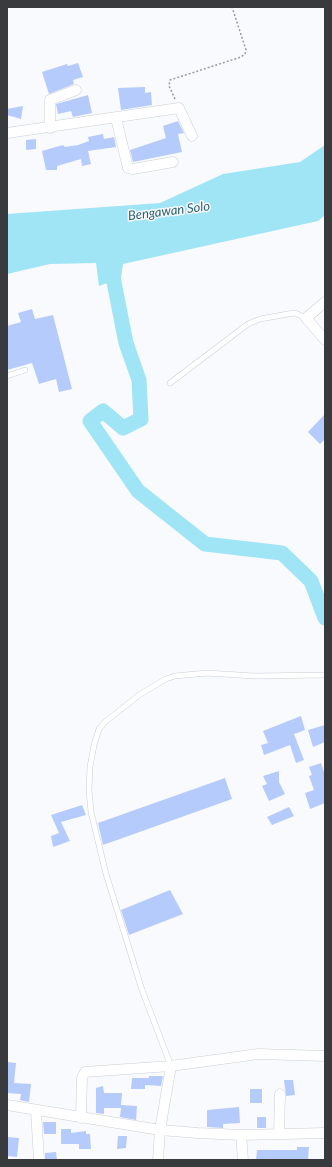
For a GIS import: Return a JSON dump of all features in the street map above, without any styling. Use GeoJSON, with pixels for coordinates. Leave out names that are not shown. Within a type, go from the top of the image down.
{"type":"FeatureCollection","features":[{"type":"Feature","properties":{"kind":"street"},"geometry":{"type":"LineString","coordinates":[[50,128],[50,100],[76,90]]}},
{"type":"Feature","properties":{"kind":"street"},"geometry":{"type":"LineString","coordinates":[[7,133],[50,128],[178,108],[192,136]]}},
{"type":"Feature","properties":{"kind":"street"},"geometry":{"type":"LineString","coordinates":[[116,118],[128,168],[133,169],[173,162]]}},
{"type":"Feature","properties":{"kind":"street"},"geometry":{"type":"LineString","coordinates":[[325,302],[306,318],[325,340]]}},
{"type":"Feature","properties":{"kind":"street"},"geometry":{"type":"LineString","coordinates":[[81,1118],[83,1073],[171,1066],[258,1054],[325,1056]]}},
{"type":"Feature","properties":{"kind":"street"},"geometry":{"type":"LineString","coordinates":[[158,1160],[160,1130],[171,1066]]}},
{"type":"Feature","properties":{"kind":"street"},"geometry":{"type":"LineString","coordinates":[[279,1134],[280,1094]]}},
{"type":"Feature","properties":{"kind":"street"},"geometry":{"type":"LineString","coordinates":[[7,1105],[36,1111],[160,1130],[241,1135],[325,1133]]}},
{"type":"Feature","properties":{"kind":"street"},"geometry":{"type":"LineString","coordinates":[[36,1111],[39,1160]]}},
{"type":"Feature","properties":{"kind":"street"},"geometry":{"type":"LineString","coordinates":[[241,1135],[243,1160]]}},
{"type":"Feature","properties":{"kind":"lane"},"geometry":{"type":"LineString","coordinates":[[170,383],[248,324],[260,319],[295,313],[306,318]]}},
{"type":"Feature","properties":{"kind":"lane"},"geometry":{"type":"LineString","coordinates":[[7,376],[25,370]]}},
{"type":"Feature","properties":{"kind":"lane"},"geometry":{"type":"LineString","coordinates":[[171,1066],[140,983],[106,874],[91,812],[89,790],[90,767],[99,729],[105,722],[139,695],[166,679],[175,676],[207,673],[254,676],[325,675]]}},
{"type":"Feature","properties":{"kind":"path"},"geometry":{"type":"LineString","coordinates":[[178,108],[168,86],[170,80],[241,57],[245,54],[246,50],[232,7]]}},
{"type":"Feature","properties":{"kind":"water","name":"Bengawan Solo"},"geometry":{"type":"Polygon","coordinates":[[[325,145],[325,215],[318,221],[123,264],[121,278],[99,286],[96,263],[50,264],[7,274],[7,214],[160,203],[223,174],[300,162],[325,145]]]}},
{"type":"Feature","properties":{"kind":"building"},"geometry":{"type":"Polygon","coordinates":[[[78,63],[83,77],[73,80],[74,84],[49,94],[42,72],[67,64],[68,66],[78,63]]]}},
{"type":"Feature","properties":{"kind":"building"},"geometry":{"type":"Polygon","coordinates":[[[145,87],[145,93],[151,92],[152,105],[121,110],[118,88],[145,87]]]}},
{"type":"Feature","properties":{"kind":"building"},"geometry":{"type":"Polygon","coordinates":[[[88,95],[92,113],[73,117],[71,111],[58,114],[56,104],[88,95]]]}},
{"type":"Feature","properties":{"kind":"building"},"geometry":{"type":"Polygon","coordinates":[[[23,106],[21,119],[7,115],[7,109],[23,106]]]}},
{"type":"Feature","properties":{"kind":"building"},"geometry":{"type":"Polygon","coordinates":[[[178,121],[184,133],[178,134],[182,152],[133,162],[130,150],[166,138],[163,126],[178,121]]]}},
{"type":"Feature","properties":{"kind":"building"},"geometry":{"type":"Polygon","coordinates":[[[103,134],[104,139],[114,137],[116,147],[88,151],[91,164],[82,166],[81,159],[57,166],[57,170],[46,170],[42,151],[63,145],[65,147],[78,145],[89,141],[88,137],[103,134]]]}},
{"type":"Feature","properties":{"kind":"building"},"geometry":{"type":"Polygon","coordinates":[[[36,139],[36,149],[26,150],[26,140],[36,139]]]}},
{"type":"Feature","properties":{"kind":"building"},"geometry":{"type":"Polygon","coordinates":[[[32,309],[35,319],[53,315],[72,389],[59,392],[56,379],[39,384],[32,363],[7,370],[7,326],[21,322],[18,313],[32,309]]]}},
{"type":"Feature","properties":{"kind":"building"},"geometry":{"type":"Polygon","coordinates":[[[325,414],[325,439],[320,444],[308,432],[325,414]]]}},
{"type":"Feature","properties":{"kind":"building"},"geometry":{"type":"Polygon","coordinates":[[[301,716],[305,730],[294,734],[304,760],[296,763],[290,745],[264,755],[261,745],[268,743],[263,731],[301,716]]]}},
{"type":"Feature","properties":{"kind":"building"},"geometry":{"type":"Polygon","coordinates":[[[325,725],[325,742],[313,747],[308,730],[325,725]]]}},
{"type":"Feature","properties":{"kind":"building"},"geometry":{"type":"Polygon","coordinates":[[[321,763],[324,772],[325,771],[325,803],[310,809],[305,793],[314,790],[309,776],[312,775],[309,767],[321,763]]]}},
{"type":"Feature","properties":{"kind":"building"},"geometry":{"type":"Polygon","coordinates":[[[279,771],[279,782],[285,794],[269,801],[262,786],[267,784],[263,776],[279,771]]]}},
{"type":"Feature","properties":{"kind":"building"},"geometry":{"type":"Polygon","coordinates":[[[225,778],[232,799],[103,845],[98,823],[225,778]]]}},
{"type":"Feature","properties":{"kind":"building"},"geometry":{"type":"Polygon","coordinates":[[[82,805],[86,815],[61,822],[70,841],[53,847],[51,836],[59,833],[51,815],[82,805]]]}},
{"type":"Feature","properties":{"kind":"building"},"geometry":{"type":"Polygon","coordinates":[[[289,807],[294,816],[272,825],[267,817],[289,807]]]}},
{"type":"Feature","properties":{"kind":"building"},"geometry":{"type":"Polygon","coordinates":[[[170,890],[183,914],[129,935],[121,910],[170,890]]]}},
{"type":"Feature","properties":{"kind":"building"},"geometry":{"type":"Polygon","coordinates":[[[7,1062],[16,1063],[14,1083],[31,1084],[29,1102],[20,1100],[21,1094],[7,1093],[7,1062]]]}},
{"type":"Feature","properties":{"kind":"building"},"geometry":{"type":"Polygon","coordinates":[[[149,1076],[163,1076],[161,1086],[145,1085],[145,1089],[131,1089],[132,1078],[149,1078],[149,1076]]]}},
{"type":"Feature","properties":{"kind":"building"},"geometry":{"type":"Polygon","coordinates":[[[284,1080],[293,1080],[295,1095],[286,1096],[284,1080]]]}},
{"type":"Feature","properties":{"kind":"building"},"geometry":{"type":"Polygon","coordinates":[[[103,1086],[104,1093],[122,1093],[121,1105],[137,1106],[136,1120],[120,1117],[121,1108],[104,1108],[104,1114],[96,1113],[96,1088],[103,1086]]]}},
{"type":"Feature","properties":{"kind":"building"},"geometry":{"type":"Polygon","coordinates":[[[250,1089],[262,1089],[262,1103],[250,1103],[250,1089]]]}},
{"type":"Feature","properties":{"kind":"building"},"geometry":{"type":"Polygon","coordinates":[[[239,1107],[240,1123],[223,1124],[223,1128],[207,1127],[207,1110],[239,1107]]]}},
{"type":"Feature","properties":{"kind":"building"},"geometry":{"type":"Polygon","coordinates":[[[257,1117],[266,1117],[266,1128],[257,1128],[257,1117]]]}},
{"type":"Feature","properties":{"kind":"building"},"geometry":{"type":"Polygon","coordinates":[[[43,1122],[56,1122],[56,1134],[44,1134],[43,1122]]]}},
{"type":"Feature","properties":{"kind":"building"},"geometry":{"type":"Polygon","coordinates":[[[61,1129],[71,1129],[71,1133],[86,1131],[86,1134],[90,1134],[91,1149],[79,1149],[79,1144],[61,1144],[61,1129]]]}},
{"type":"Feature","properties":{"kind":"building"},"geometry":{"type":"Polygon","coordinates":[[[118,1136],[127,1136],[126,1148],[117,1149],[118,1136]]]}},
{"type":"Feature","properties":{"kind":"building"},"geometry":{"type":"Polygon","coordinates":[[[8,1137],[19,1138],[17,1157],[7,1156],[8,1137]]]}},
{"type":"Feature","properties":{"kind":"building"},"geometry":{"type":"Polygon","coordinates":[[[297,1147],[309,1147],[308,1160],[256,1160],[257,1150],[297,1150],[297,1147]]]}},
{"type":"Feature","properties":{"kind":"building"},"geometry":{"type":"Polygon","coordinates":[[[56,1152],[57,1160],[45,1160],[45,1153],[56,1152]]]}},
{"type":"Feature","properties":{"kind":"waterway"},"geometry":{"type":"LineString","coordinates":[[113,261],[113,277],[126,343],[139,380],[141,419],[123,428],[103,411],[90,421],[138,491],[205,544],[282,553],[311,581],[325,618]]}}]}
